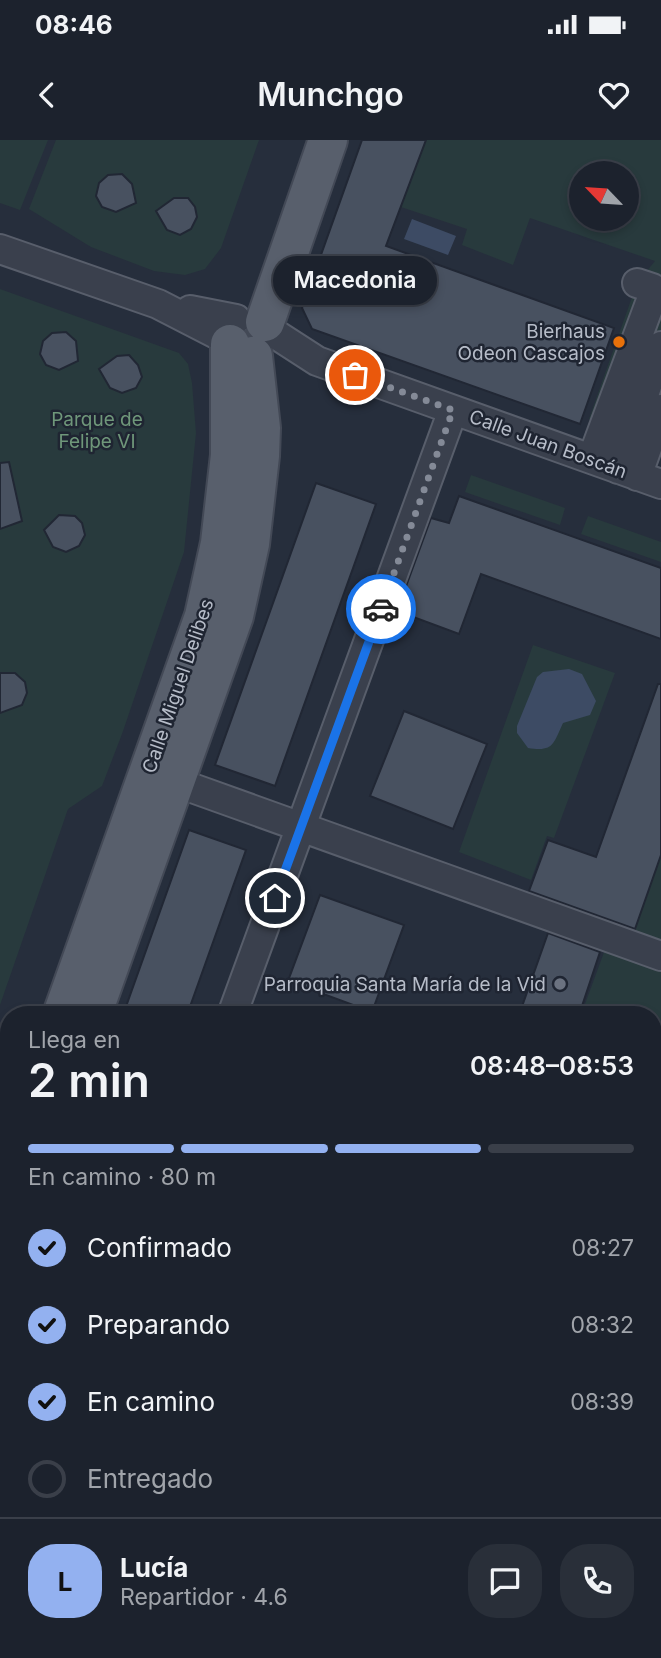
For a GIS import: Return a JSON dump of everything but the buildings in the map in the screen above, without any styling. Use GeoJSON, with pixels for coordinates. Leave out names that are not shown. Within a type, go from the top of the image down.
{"type":"FeatureCollection","features":[{"type":"Feature","properties":{"kind":"main road"},"geometry":{"type":"LineString","coordinates":[[248,335],[268,247],[304,140]]}},
{"type":"Feature","properties":{"kind":"main road"},"geometry":{"type":"LineString","coordinates":[[248,335],[328,140]]}},
{"type":"Feature","properties":{"kind":"main road","name":"Calle Miguel Delibes"},"geometry":{"type":"LineString","coordinates":[[64,1006],[204,615],[220,544],[248,335]]}},
{"type":"Feature","properties":{"kind":"main road","name":"Calle Miguel Delibes"},"geometry":{"type":"LineString","coordinates":[[95,1006],[234,615],[250,544],[260,456],[261,428],[248,335]]}},
{"type":"Feature","properties":{"kind":"street","name":"Calle Juan Boscán"},"geometry":{"type":"LineString","coordinates":[[0,248],[627,472]]}},
{"type":"Feature","properties":{"kind":"street"},"geometry":{"type":"LineString","coordinates":[[627,472],[653,296],[652,288],[637,283]]}},
{"type":"Feature","properties":{"kind":"street"},"geometry":{"type":"LineString","coordinates":[[627,472],[661,346]]}},
{"type":"Feature","properties":{"kind":"street"},"geometry":{"type":"LineString","coordinates":[[627,472],[661,409]]}},
{"type":"Feature","properties":{"kind":"street"},"geometry":{"type":"LineString","coordinates":[[235,1006],[453,410]]}},
{"type":"Feature","properties":{"kind":"street"},"geometry":{"type":"LineString","coordinates":[[195,789],[661,957]]}},
{"type":"Feature","properties":{"kind":"green space"},"geometry":{"type":"Polygon","coordinates":[[[0,140],[48,140],[20,210],[0,203],[0,140]]]}},
{"type":"Feature","properties":{"kind":"green space"},"geometry":{"type":"Polygon","coordinates":[[[56,140],[259,140],[221,248],[205,269],[185,275],[154,271],[91,247],[29,209],[56,140]]]}},
{"type":"Feature","properties":{"kind":"green space"},"geometry":{"type":"Polygon","coordinates":[[[426,140],[661,140],[661,425],[655,441],[589,419],[637,283],[655,261],[530,218],[513,265],[462,245],[467,229],[401,207],[426,140]]]}},
{"type":"Feature","properties":{"kind":"green space","name":"Parque de Felipe VI"},"geometry":{"type":"Polygon","coordinates":[[[0,289],[179,353],[188,364],[196,433],[184,552],[122,734],[102,786],[68,809],[0,1005],[0,289]]]}},
{"type":"Feature","properties":{"kind":"green space"},"geometry":{"type":"Polygon","coordinates":[[[471,475],[565,508],[560,525],[465,492],[471,475]]]}},
{"type":"Feature","properties":{"kind":"green space"},"geometry":{"type":"Polygon","coordinates":[[[588,516],[661,542],[661,562],[581,534],[588,516]]]}},
{"type":"Feature","properties":{"kind":"green space"},"geometry":{"type":"Polygon","coordinates":[[[533,645],[615,673],[554,838],[547,836],[531,880],[459,852],[533,645]]]}},
{"type":"Feature","properties":{"kind":"green space"},"geometry":{"type":"Polygon","coordinates":[[[661,855],[661,1006],[584,1006],[614,925],[634,932],[661,855]]]}},
{"type":"Feature","properties":{"kind":"water"},"geometry":{"type":"Polygon","coordinates":[[[412,219],[456,236],[448,255],[404,239],[412,219]]]}},
{"type":"Feature","properties":{"kind":"water"},"geometry":{"type":"Polygon","coordinates":[[[569,669],[582,674],[596,701],[590,715],[563,723],[552,745],[543,749],[528,748],[517,733],[517,726],[537,677],[543,672],[569,669]]]}},
{"type":"Feature","properties":{"kind":"way so far"},"geometry":{"type":"LineString","coordinates":[[355,375],[453,410],[381,609]]}},
{"type":"Feature","properties":{"kind":"place","name":"Bierhaus Odeon Cascajos"},"geometry":{"type":"Point","coordinates":[619,342]}},
{"type":"Feature","properties":{"kind":"place","name":"Macedonia"},"geometry":{"type":"Point","coordinates":[355,375]}},
{"type":"Feature","properties":{"kind":"place","name":"Parroquia Santa María de la Vid"},"geometry":{"type":"Point","coordinates":[560,984]}},
{"type":"Feature","properties":{"kind":"route"},"geometry":{"type":"LineString","coordinates":[[275,898],[381,609]]}}]}
